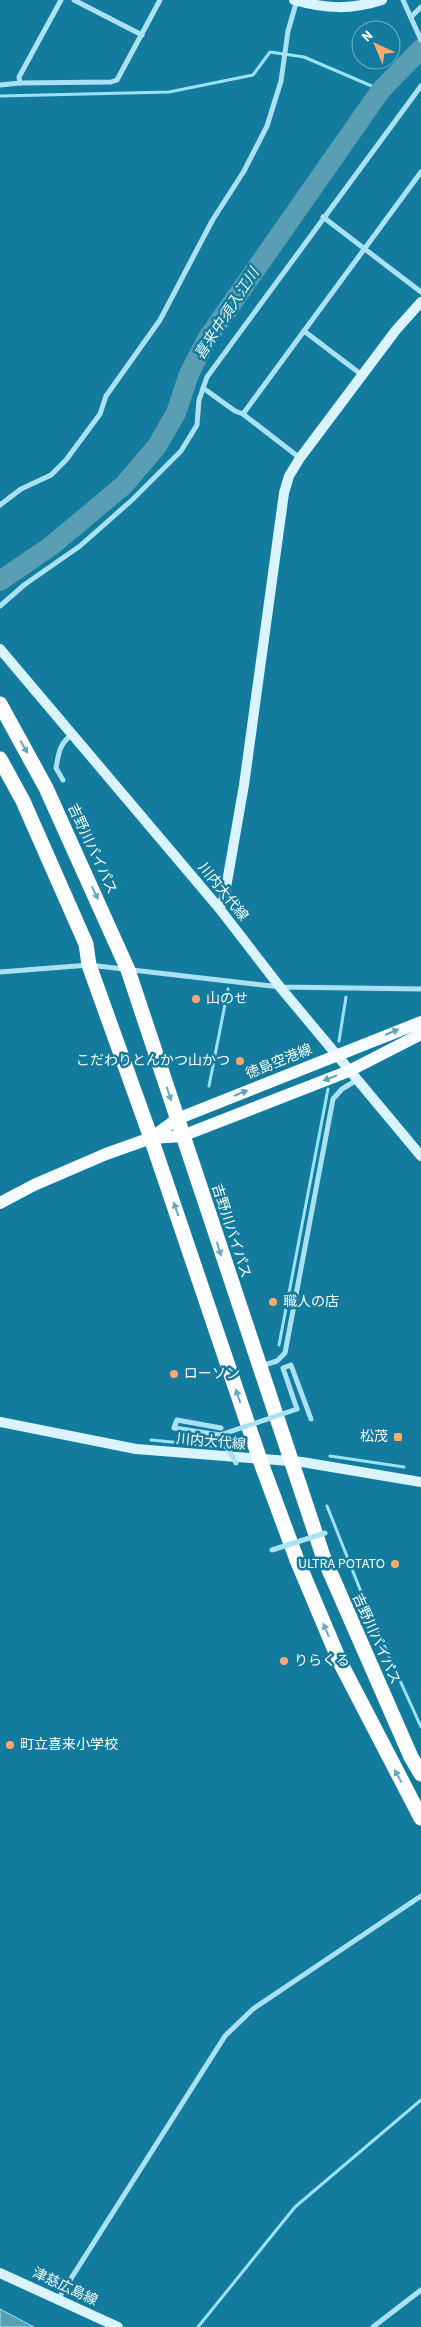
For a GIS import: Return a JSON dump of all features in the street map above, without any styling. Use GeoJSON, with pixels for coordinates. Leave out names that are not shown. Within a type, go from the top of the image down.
{"type":"FeatureCollection","features":[{"type":"Feature","properties":{"kind":"highway","name":"吉野川バイパス"},"geometry":{"type":"LineString","coordinates":[[0,704],[46,788],[128,970],[323,1556],[379,1687],[411,1757],[421,1774]]}},
{"type":"Feature","properties":{"kind":"highway"},"geometry":{"type":"LineString","coordinates":[[0,758],[23,800],[86,944],[89,964],[296,1560],[340,1662],[421,1818]]}},
{"type":"Feature","properties":{"kind":"main road"},"geometry":{"type":"LineString","coordinates":[[296,0],[334,8],[359,7],[382,0]]}},
{"type":"Feature","properties":{"kind":"main road"},"geometry":{"type":"LineString","coordinates":[[218,908],[224,899],[244,785],[284,494],[289,476],[300,458],[396,330],[421,302]]}},
{"type":"Feature","properties":{"kind":"main road","name":"川内大代線"},"geometry":{"type":"LineString","coordinates":[[0,648],[218,908],[280,987],[421,1156]]}},
{"type":"Feature","properties":{"kind":"main road","name":"徳島空港線"},"geometry":{"type":"LineString","coordinates":[[151,1138],[177,1119],[421,1022]]}},
{"type":"Feature","properties":{"kind":"main road","name":"徳島空港線"},"geometry":{"type":"LineString","coordinates":[[0,1203],[34,1185],[106,1154],[151,1138],[182,1136],[353,1075],[421,1034]]}},
{"type":"Feature","properties":{"kind":"main road","name":"川内大代線"},"geometry":{"type":"LineString","coordinates":[[0,1422],[136,1449],[290,1461],[421,1482]]}},
{"type":"Feature","properties":{"kind":"main road","name":"津慈広島線"},"geometry":{"type":"LineString","coordinates":[[0,2273],[118,2327]]}},
{"type":"Feature","properties":{"kind":"street"},"geometry":{"type":"LineString","coordinates":[[20,83],[19,77],[60,0]]}},
{"type":"Feature","properties":{"kind":"street"},"geometry":{"type":"LineString","coordinates":[[74,0],[142,35]]}},
{"type":"Feature","properties":{"kind":"street"},"geometry":{"type":"LineString","coordinates":[[0,85],[111,82],[118,80],[160,0]]}},
{"type":"Feature","properties":{"kind":"street"},"geometry":{"type":"LineString","coordinates":[[0,505],[21,489],[51,475],[66,460],[100,414],[106,396],[160,320],[212,221],[244,171],[268,126],[281,82],[287,38],[296,0]]}},
{"type":"Feature","properties":{"kind":"street"},"geometry":{"type":"LineString","coordinates":[[403,0],[421,40]]}},
{"type":"Feature","properties":{"kind":"street"},"geometry":{"type":"LineString","coordinates":[[412,20],[421,7]]}},
{"type":"Feature","properties":{"kind":"street"},"geometry":{"type":"LineString","coordinates":[[0,606],[24,585],[80,546],[132,500],[181,452],[197,425],[199,400],[207,377],[421,86]]}},
{"type":"Feature","properties":{"kind":"street"},"geometry":{"type":"LineString","coordinates":[[243,414],[421,172]]}},
{"type":"Feature","properties":{"kind":"street"},"geometry":{"type":"LineString","coordinates":[[323,217],[365,247],[421,292]]}},
{"type":"Feature","properties":{"kind":"street"},"geometry":{"type":"LineString","coordinates":[[304,330],[362,375]]}},
{"type":"Feature","properties":{"kind":"street"},"geometry":{"type":"LineString","coordinates":[[203,388],[235,411],[243,414],[300,458]]}},
{"type":"Feature","properties":{"kind":"street"},"geometry":{"type":"LineString","coordinates":[[63,780],[56,768],[58,757],[61,743],[72,734]]}},
{"type":"Feature","properties":{"kind":"street"},"geometry":{"type":"LineString","coordinates":[[0,972],[89,964],[280,987],[421,988]]}},
{"type":"Feature","properties":{"kind":"street"},"geometry":{"type":"LineString","coordinates":[[259,1367],[277,1361],[285,1353],[333,1099],[353,1075]]}},
{"type":"Feature","properties":{"kind":"street"},"geometry":{"type":"LineString","coordinates":[[221,1428],[177,1420],[174,1428],[220,1434],[297,1409],[283,1368],[291,1365],[311,1419]]}},
{"type":"Feature","properties":{"kind":"street"},"geometry":{"type":"LineString","coordinates":[[220,1434],[236,1463]]}},
{"type":"Feature","properties":{"kind":"street"},"geometry":{"type":"LineString","coordinates":[[272,1550],[325,1533]]}},
{"type":"Feature","properties":{"kind":"street"},"geometry":{"type":"LineString","coordinates":[[58,2299],[226,2036],[254,2009],[421,1896]]}},
{"type":"Feature","properties":{"kind":"street"},"geometry":{"type":"LineString","coordinates":[[373,2327],[421,2290]]}},
{"type":"Feature","properties":{"kind":"water"},"geometry":{"type":"Polygon","coordinates":[[[0,2309],[34,2327],[0,2327],[0,2309]]]}},
{"type":"Feature","properties":{"kind":"waterway","name":"喜来中須入江川"},"geometry":{"type":"LineString","coordinates":[[0,581],[51,546],[124,485],[157,446],[176,413],[189,374],[207,339],[381,90],[421,49]]}},
{"type":"Feature","properties":{"kind":"waterway"},"geometry":{"type":"LineString","coordinates":[[0,96],[169,92],[253,75],[270,52],[304,57],[381,90]]}},
{"type":"Feature","properties":{"kind":"waterway","name":"喜来中須入江川"},"geometry":{"type":"LineString","coordinates":[[0,575],[4,577]]}},
{"type":"Feature","properties":{"kind":"waterway"},"geometry":{"type":"LineString","coordinates":[[209,1086],[228,989]]}},
{"type":"Feature","properties":{"kind":"waterway"},"geometry":{"type":"LineString","coordinates":[[339,1041],[346,997]]}},
{"type":"Feature","properties":{"kind":"waterway"},"geometry":{"type":"LineString","coordinates":[[279,1345],[328,1089]]}},
{"type":"Feature","properties":{"kind":"waterway"},"geometry":{"type":"LineString","coordinates":[[151,1440],[233,1448]]}},
{"type":"Feature","properties":{"kind":"waterway"},"geometry":{"type":"LineString","coordinates":[[330,1456],[404,1467]]}},
{"type":"Feature","properties":{"kind":"waterway"},"geometry":{"type":"LineString","coordinates":[[327,1506],[369,1612],[421,1727]]}},
{"type":"Feature","properties":{"kind":"waterway"},"geometry":{"type":"LineString","coordinates":[[198,2327],[295,2207],[421,2100]]}},
{"type":"Feature","properties":{"kind":"place","name":"山のせ"},"geometry":{"type":"Point","coordinates":[196,999]}},
{"type":"Feature","properties":{"kind":"place","name":"こだわりとんかつ山かつ"},"geometry":{"type":"Point","coordinates":[240,1061]}},
{"type":"Feature","properties":{"kind":"place","name":"職人の店"},"geometry":{"type":"Point","coordinates":[273,1302]}},
{"type":"Feature","properties":{"kind":"place","name":"ローソン"},"geometry":{"type":"Point","coordinates":[174,1374]}},
{"type":"Feature","properties":{"kind":"place","name":"松茂"},"geometry":{"type":"Point","coordinates":[398,1437]}},
{"type":"Feature","properties":{"kind":"place","name":"ULTRA POTATO"},"geometry":{"type":"Point","coordinates":[395,1564]}},
{"type":"Feature","properties":{"kind":"place","name":"りらくる"},"geometry":{"type":"Point","coordinates":[284,1661]}},
{"type":"Feature","properties":{"kind":"place","name":"町立喜来小学校"},"geometry":{"type":"Point","coordinates":[10,1745]}}]}
